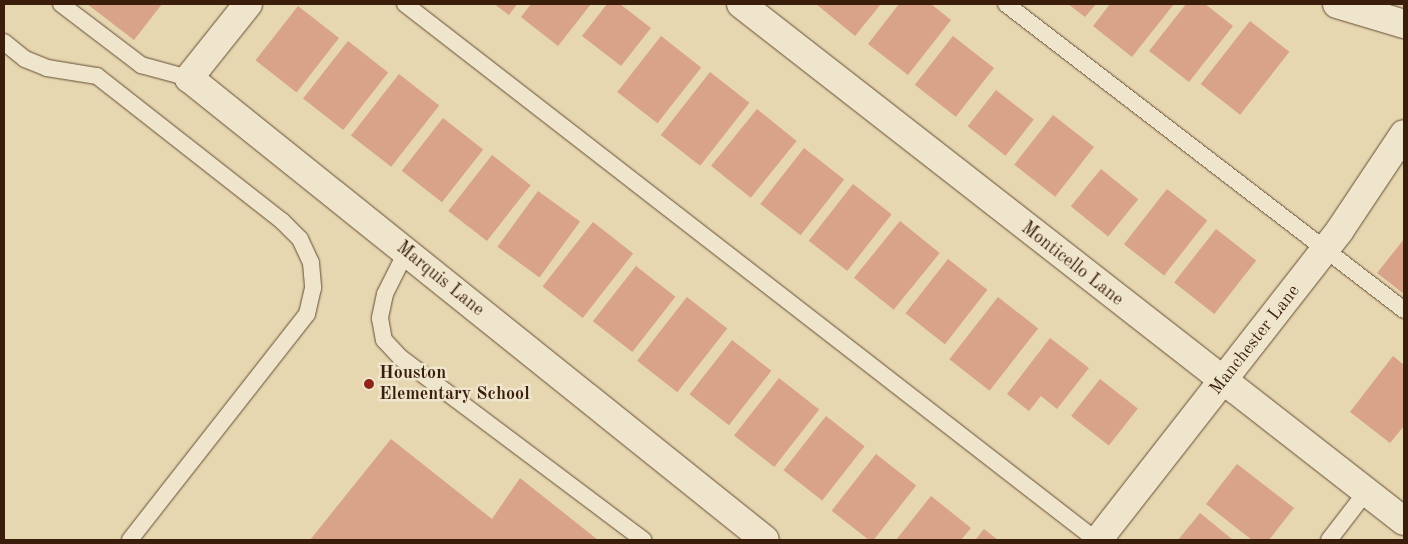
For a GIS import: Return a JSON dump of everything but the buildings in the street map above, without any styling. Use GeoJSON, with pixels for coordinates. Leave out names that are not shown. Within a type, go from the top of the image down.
{"type":"FeatureCollection","features":[{"type":"Feature","properties":{"kind":"street"},"geometry":{"type":"LineString","coordinates":[[189,78],[248,4]]}},
{"type":"Feature","properties":{"kind":"street","name":"Monticello Lane"},"geometry":{"type":"LineString","coordinates":[[741,4],[1222,382],[1404,521]]}},
{"type":"Feature","properties":{"kind":"street"},"geometry":{"type":"LineString","coordinates":[[1337,4],[1404,24]]}},
{"type":"Feature","properties":{"kind":"street","name":"Marquis Lane"},"geometry":{"type":"LineString","coordinates":[[189,78],[765,540]]}},
{"type":"Feature","properties":{"kind":"street","name":"Manchester Lane"},"geometry":{"type":"LineString","coordinates":[[1097,540],[1324,251],[1404,134]]}},
{"type":"Feature","properties":{"kind":"lane"},"geometry":{"type":"LineString","coordinates":[[60,4],[141,65],[189,78]]}},
{"type":"Feature","properties":{"kind":"lane"},"geometry":{"type":"LineString","coordinates":[[405,4],[1097,540]]}},
{"type":"Feature","properties":{"kind":"lane"},"geometry":{"type":"LineString","coordinates":[[1006,4],[1324,251],[1404,310]]}},
{"type":"Feature","properties":{"kind":"lane"},"geometry":{"type":"LineString","coordinates":[[4,42],[26,59],[47,68],[97,76],[282,221],[300,239],[311,262],[314,288],[307,314],[130,540]]}},
{"type":"Feature","properties":{"kind":"lane"},"geometry":{"type":"LineString","coordinates":[[406,252],[385,294],[380,318],[384,340],[401,358],[644,540]]}},
{"type":"Feature","properties":{"kind":"lane"},"geometry":{"type":"LineString","coordinates":[[1329,540],[1366,492]]}},
{"type":"Feature","properties":{"kind":"place","name":"Houston Elementary School"},"geometry":{"type":"Point","coordinates":[369,384]}}]}
